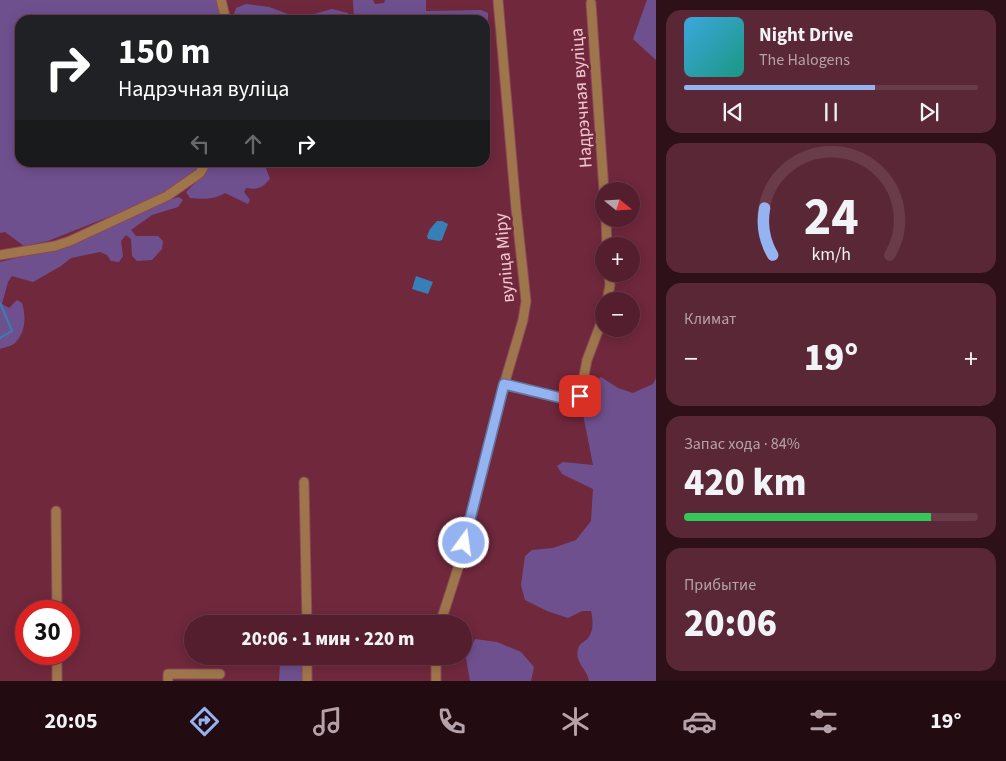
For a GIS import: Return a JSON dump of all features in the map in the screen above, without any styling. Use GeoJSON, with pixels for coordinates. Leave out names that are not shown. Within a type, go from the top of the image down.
{"type":"FeatureCollection","features":[{"type":"Feature","properties":{"kind":"street"},"geometry":{"type":"LineString","coordinates":[[221,0],[225,15]]}},
{"type":"Feature","properties":{"kind":"street","name":"вуліца Міру"},"geometry":{"type":"LineString","coordinates":[[443,615],[460,559],[504,384],[523,320],[526,301],[498,0]]}},
{"type":"Feature","properties":{"kind":"street","name":"Надрэчная вуліца"},"geometry":{"type":"LineString","coordinates":[[591,3],[603,182]]}},
{"type":"Feature","properties":{"kind":"street"},"geometry":{"type":"LineString","coordinates":[[0,255],[55,246],[70,241],[167,196],[200,173],[203,167]]}},
{"type":"Feature","properties":{"kind":"street"},"geometry":{"type":"LineString","coordinates":[[504,384],[574,401],[580,396],[587,360],[596,337]]}},
{"type":"Feature","properties":{"kind":"street"},"geometry":{"type":"LineString","coordinates":[[304,482],[307,615]]}},
{"type":"Feature","properties":{"kind":"street"},"geometry":{"type":"LineString","coordinates":[[56,511],[57,600]]}},
{"type":"Feature","properties":{"kind":"street"},"geometry":{"type":"LineString","coordinates":[[56,681],[57,665]]}},
{"type":"Feature","properties":{"kind":"street"},"geometry":{"type":"LineString","coordinates":[[307,665],[308,681]]}},
{"type":"Feature","properties":{"kind":"street"},"geometry":{"type":"LineString","coordinates":[[436,665],[436,681]]}},
{"type":"Feature","properties":{"kind":"street"},"geometry":{"type":"LineString","coordinates":[[168,681],[168,674],[220,674]]}},
{"type":"Feature","properties":{"kind":"shaded area"},"geometry":{"type":"Polygon","coordinates":[[[0,0],[216,0],[220,15],[15,15],[15,167],[199,167],[169,193],[48,241],[24,246],[5,232],[0,233],[0,0]]]}},
{"type":"Feature","properties":{"kind":"shaded area"},"geometry":{"type":"Polygon","coordinates":[[[353,0],[373,0],[375,4],[384,3],[385,0],[426,0],[426,11],[481,10],[488,13],[488,15],[354,15],[353,0]]]}},
{"type":"Feature","properties":{"kind":"shaded area"},"geometry":{"type":"Polygon","coordinates":[[[647,0],[656,0],[656,60],[633,39],[647,0]]]}},
{"type":"Feature","properties":{"kind":"shaded area"},"geometry":{"type":"Polygon","coordinates":[[[246,4],[269,7],[291,15],[234,15],[236,8],[246,4]]]}},
{"type":"Feature","properties":{"kind":"shaded area"},"geometry":{"type":"Polygon","coordinates":[[[332,9],[348,13],[349,15],[310,15],[332,9]]]}},
{"type":"Feature","properties":{"kind":"shaded area"},"geometry":{"type":"Polygon","coordinates":[[[206,167],[267,167],[270,179],[260,188],[246,188],[244,192],[250,200],[248,204],[225,193],[213,198],[190,198],[186,192],[206,167]]]}},
{"type":"Feature","properties":{"kind":"shaded area"},"geometry":{"type":"Polygon","coordinates":[[[179,197],[183,200],[178,207],[152,215],[131,230],[136,236],[158,236],[163,241],[162,249],[152,260],[137,261],[132,256],[131,239],[126,235],[121,241],[123,256],[119,262],[111,261],[107,255],[100,252],[71,258],[33,282],[12,276],[8,282],[2,304],[9,308],[17,300],[22,303],[24,324],[19,339],[10,346],[0,349],[0,262],[77,243],[163,201],[179,197]]]}},
{"type":"Feature","properties":{"kind":"shaded area"},"geometry":{"type":"Polygon","coordinates":[[[601,377],[618,388],[633,393],[653,384],[656,378],[656,681],[589,681],[577,654],[580,645],[588,638],[591,632],[593,621],[591,611],[582,611],[568,618],[547,611],[525,600],[521,585],[525,556],[532,550],[553,548],[576,540],[591,521],[593,489],[562,474],[557,466],[563,462],[593,465],[581,404],[592,384],[601,377]]]}},
{"type":"Feature","properties":{"kind":"shaded area"},"geometry":{"type":"Polygon","coordinates":[[[475,639],[497,642],[521,652],[534,667],[531,681],[470,681],[467,665],[472,665],[472,645],[475,639]]]}},
{"type":"Feature","properties":{"kind":"shaded area"},"geometry":{"type":"Polygon","coordinates":[[[280,665],[304,665],[303,681],[279,681],[280,665]]]}},
{"type":"Feature","properties":{"kind":"water"},"geometry":{"type":"Polygon","coordinates":[[[437,221],[448,224],[442,240],[428,239],[427,236],[430,229],[437,221]]]}},
{"type":"Feature","properties":{"kind":"water"},"geometry":{"type":"Polygon","coordinates":[[[416,276],[433,282],[428,294],[412,289],[416,276]]]}},
{"type":"Feature","properties":{"kind":"waterway"},"geometry":{"type":"LineString","coordinates":[[0,303],[12,331],[0,338]]}},
{"type":"Feature","properties":{"kind":"route"},"geometry":{"type":"LineString","coordinates":[[464,543],[504,384],[574,401],[580,396]]}}]}
